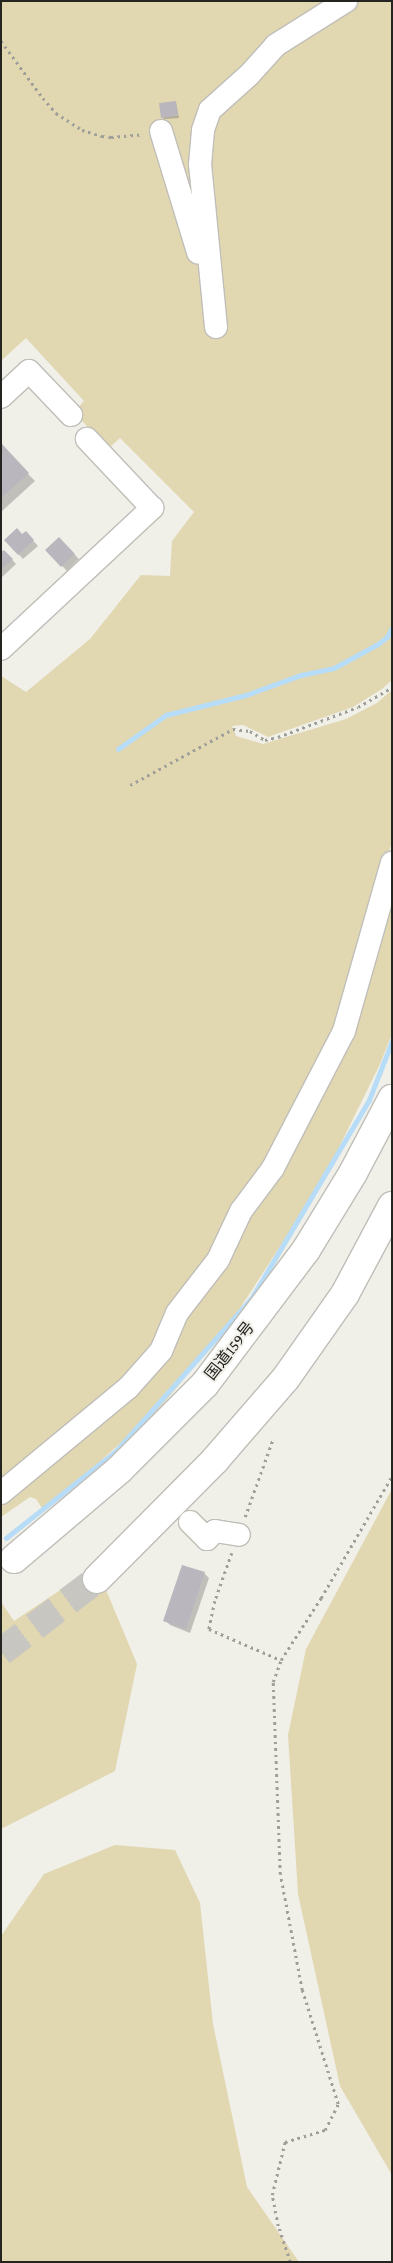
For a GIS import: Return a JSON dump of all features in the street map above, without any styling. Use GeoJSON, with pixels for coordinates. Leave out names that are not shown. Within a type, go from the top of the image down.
{"type":"FeatureCollection","features":[{"type":"Feature","properties":{"kind":"highway","name":"国道159号"},"geometry":{"type":"LineString","coordinates":[[14,1559],[119,1470],[205,1384],[306,1250],[352,1173],[392,1099]]}},
{"type":"Feature","properties":{"kind":"highway"},"geometry":{"type":"LineString","coordinates":[[97,1579],[215,1460],[286,1378],[345,1294],[392,1206]]}},
{"type":"Feature","properties":{"kind":"street"},"geometry":{"type":"LineString","coordinates":[[216,327],[200,165],[203,130],[210,110],[249,75],[276,45],[346,1]]}},
{"type":"Feature","properties":{"kind":"street"},"geometry":{"type":"LineString","coordinates":[[161,131],[202,270],[205,274],[210,274]]}},
{"type":"Feature","properties":{"kind":"street"},"geometry":{"type":"LineString","coordinates":[[1,397],[30,371],[71,415]]}},
{"type":"Feature","properties":{"kind":"street"},"geometry":{"type":"LineString","coordinates":[[1,649],[152,508],[87,439]]}},
{"type":"Feature","properties":{"kind":"street"},"geometry":{"type":"LineString","coordinates":[[1,1492],[128,1388],[161,1351],[177,1313],[218,1260],[241,1211],[273,1168],[344,1031],[392,863]]}},
{"type":"Feature","properties":{"kind":"street"},"geometry":{"type":"LineString","coordinates":[[190,1522],[206,1539],[214,1531],[239,1535]]}},
{"type":"Feature","properties":{"kind":"path"},"geometry":{"type":"LineString","coordinates":[[1,41],[56,113],[82,130],[111,137],[161,131]]}},
{"type":"Feature","properties":{"kind":"path"},"geometry":{"type":"LineString","coordinates":[[130,785],[233,729],[248,730],[265,740],[278,737],[358,707],[392,687]]}},
{"type":"Feature","properties":{"kind":"path"},"geometry":{"type":"LineString","coordinates":[[273,1438],[215,1601],[209,1629],[281,1660]]}},
{"type":"Feature","properties":{"kind":"path"},"geometry":{"type":"LineString","coordinates":[[290,2262],[278,2226],[272,2195],[285,2142],[325,2130],[338,2104],[302,1990],[280,1874],[273,1682],[281,1660],[321,1598],[392,1476]]}},
{"type":"Feature","properties":{"kind":"shaded area"},"geometry":{"type":"Polygon","coordinates":[[[1,1],[392,1],[392,680],[382,689],[353,707],[268,737],[243,725],[232,726],[236,736],[263,744],[346,719],[377,703],[392,690],[392,841],[348,999],[308,1091],[149,1361],[1,1488],[1,676],[26,692],[90,639],[141,575],[170,576],[172,541],[194,512],[120,438],[108,449],[74,412],[84,401],[26,338],[1,361],[1,1]]]}},
{"type":"Feature","properties":{"kind":"shaded area"},"geometry":{"type":"Polygon","coordinates":[[[392,889],[392,1034],[380,1064],[323,1180],[233,1319],[159,1409],[44,1511],[36,1499],[30,1497],[1,1517],[1,1501],[143,1377],[329,1068],[392,889]]]}},
{"type":"Feature","properties":{"kind":"shaded area"},"geometry":{"type":"Polygon","coordinates":[[[392,1489],[392,2175],[340,2086],[298,1894],[288,1735],[306,1649],[392,1489]]]}},
{"type":"Feature","properties":{"kind":"shaded area"},"geometry":{"type":"Polygon","coordinates":[[[96,1566],[137,1664],[115,1771],[1,1829],[1,1602],[14,1621],[96,1566]]]}},
{"type":"Feature","properties":{"kind":"shaded area"},"geometry":{"type":"Polygon","coordinates":[[[115,1845],[175,1850],[200,1903],[213,2024],[247,2187],[299,2262],[1,2262],[1,1936],[44,1874],[115,1845]]]}},
{"type":"Feature","properties":{"kind":"building"},"geometry":{"type":"Polygon","coordinates":[[[176,101],[178,116],[161,118],[159,103],[176,101]]]}},
{"type":"Feature","properties":{"kind":"building"},"geometry":{"type":"Polygon","coordinates":[[[1,445],[29,473],[1,498],[1,445]]]}},
{"type":"Feature","properties":{"kind":"building"},"geometry":{"type":"Polygon","coordinates":[[[17,528],[22,534],[26,531],[34,540],[18,555],[4,540],[17,528]]]}},
{"type":"Feature","properties":{"kind":"building"},"geometry":{"type":"Polygon","coordinates":[[[59,537],[75,554],[61,567],[45,550],[59,537]]]}},
{"type":"Feature","properties":{"kind":"building"},"geometry":{"type":"Polygon","coordinates":[[[4,550],[13,559],[1,569],[1,552],[4,550]]]}},
{"type":"Feature","properties":{"kind":"building"},"geometry":{"type":"Polygon","coordinates":[[[182,1565],[205,1572],[186,1629],[163,1621],[182,1565]]]}},
{"type":"Feature","properties":{"kind":"waterway"},"geometry":{"type":"LineString","coordinates":[[118,749],[166,715],[246,695],[301,675],[334,668],[378,644],[387,637],[392,628]]}},
{"type":"Feature","properties":{"kind":"waterway"},"geometry":{"type":"LineString","coordinates":[[6,1538],[115,1452],[251,1299],[369,1100],[392,1041]]}},
{"type":"Feature","properties":{"kind":"tunnel"},"geometry":{"type":"LineString","coordinates":[[1,1652],[97,1579]]}}]}
